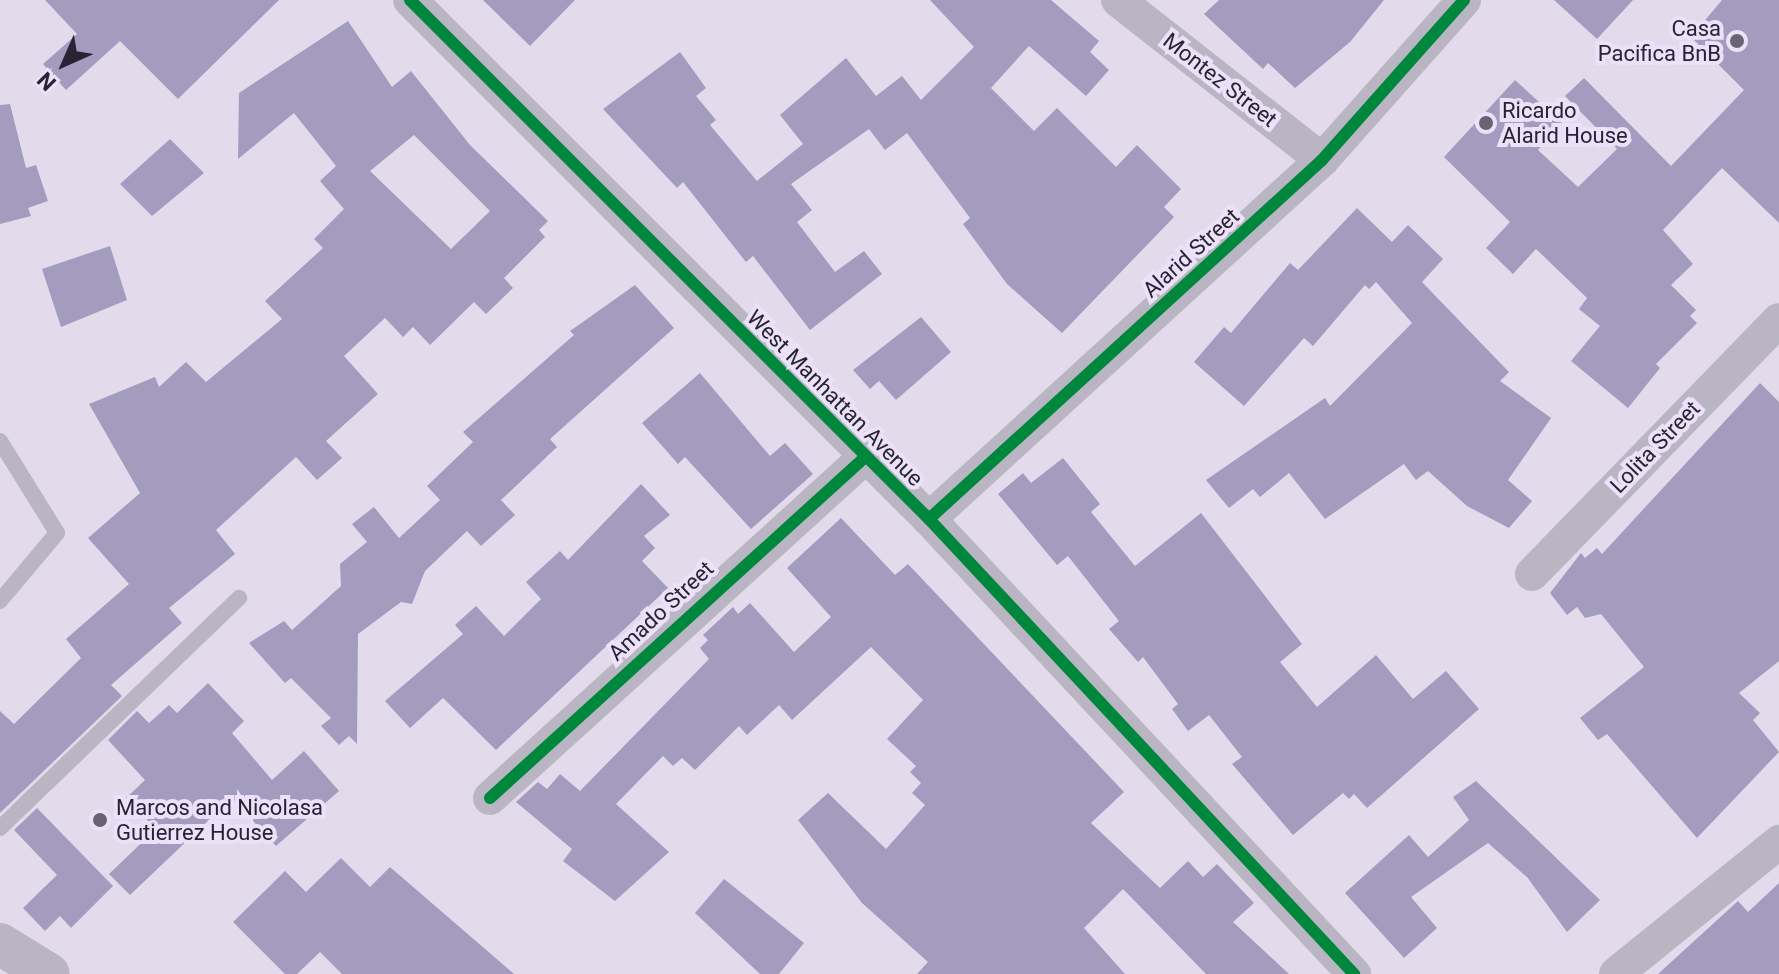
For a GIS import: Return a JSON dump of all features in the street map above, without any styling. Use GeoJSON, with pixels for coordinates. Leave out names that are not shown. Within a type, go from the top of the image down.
{"type":"FeatureCollection","features":[{"type":"Feature","properties":{"kind":"street","name":"West Manhattan Avenue"},"geometry":{"type":"LineString","coordinates":[[410,0],[864,458],[929,519],[1354,974]]}},
{"type":"Feature","properties":{"kind":"street","name":"Montez Street"},"geometry":{"type":"LineString","coordinates":[[1118,0],[1322,160]]}},
{"type":"Feature","properties":{"kind":"street","name":"Alarid Street"},"geometry":{"type":"LineString","coordinates":[[929,519],[1322,160],[1464,0]]}},
{"type":"Feature","properties":{"kind":"street","name":"Lolita Street"},"geometry":{"type":"LineString","coordinates":[[1532,574],[1779,320]]}},
{"type":"Feature","properties":{"kind":"street","name":"Amado Street"},"geometry":{"type":"LineString","coordinates":[[490,798],[864,458]]}},
{"type":"Feature","properties":{"kind":"street"},"geometry":{"type":"LineString","coordinates":[[1616,974],[1779,842]]}},
{"type":"Feature","properties":{"kind":"street"},"geometry":{"type":"LineString","coordinates":[[0,944],[49,974]]}},
{"type":"Feature","properties":{"kind":"lane"},"geometry":{"type":"LineString","coordinates":[[0,441],[57,533],[0,601]]}},
{"type":"Feature","properties":{"kind":"lane"},"geometry":{"type":"LineString","coordinates":[[0,828],[239,598]]}},
{"type":"Feature","properties":{"kind":"building"},"geometry":{"type":"Polygon","coordinates":[[[45,0],[279,0],[178,99],[120,41],[66,90],[43,64],[77,34],[45,0]]]}},
{"type":"Feature","properties":{"kind":"building"},"geometry":{"type":"Polygon","coordinates":[[[483,0],[575,0],[530,46],[483,0]]]}},
{"type":"Feature","properties":{"kind":"building"},"geometry":{"type":"Polygon","coordinates":[[[930,0],[1051,0],[1099,41],[1090,52],[1109,70],[1086,96],[1029,46],[991,88],[1034,131],[1057,108],[1116,167],[1137,145],[1181,189],[1164,207],[1174,217],[1062,333],[1007,284],[963,224],[970,218],[907,133],[885,150],[869,129],[791,184],[812,210],[797,222],[835,272],[864,251],[882,274],[810,330],[753,256],[746,262],[683,182],[677,188],[603,109],[680,52],[706,88],[696,96],[716,120],[710,125],[757,181],[803,144],[780,115],[846,58],[876,96],[902,76],[921,100],[974,47],[930,0]]]}},
{"type":"Feature","properties":{"kind":"building"},"geometry":{"type":"Polygon","coordinates":[[[1219,0],[1384,0],[1350,42],[1295,88],[1268,63],[1263,69],[1204,14],[1219,0]]]}},
{"type":"Feature","properties":{"kind":"building"},"geometry":{"type":"Polygon","coordinates":[[[1554,0],[1633,0],[1597,39],[1554,0]]]}},
{"type":"Feature","properties":{"kind":"building"},"geometry":{"type":"Polygon","coordinates":[[[1722,0],[1779,0],[1779,223],[1722,168],[1663,230],[1693,264],[1671,285],[1696,310],[1690,316],[1697,323],[1656,364],[1660,368],[1628,408],[1571,361],[1600,326],[1579,309],[1587,298],[1536,249],[1513,274],[1486,248],[1510,222],[1444,157],[1515,80],[1562,123],[1538,150],[1578,187],[1617,149],[1565,96],[1584,78],[1671,166],[1744,90],[1691,37],[1722,0]]]}},
{"type":"Feature","properties":{"kind":"building"},"geometry":{"type":"Polygon","coordinates":[[[348,21],[392,87],[411,71],[470,145],[548,221],[539,230],[545,237],[504,278],[513,288],[486,314],[474,302],[430,345],[413,327],[403,337],[385,318],[344,356],[378,394],[326,441],[342,458],[317,480],[296,457],[216,530],[235,554],[169,608],[182,623],[111,685],[122,696],[0,813],[0,711],[14,724],[81,658],[66,639],[129,584],[88,538],[140,493],[89,404],[155,377],[159,387],[186,362],[206,382],[282,319],[265,301],[323,248],[314,239],[344,209],[320,181],[336,166],[294,113],[238,159],[239,93],[348,21]],[[414,135],[370,171],[451,249],[490,211],[414,135]]]}},
{"type":"Feature","properties":{"kind":"building"},"geometry":{"type":"Polygon","coordinates":[[[10,104],[26,168],[36,165],[48,201],[28,208],[31,216],[0,224],[0,105],[10,104]]]}},
{"type":"Feature","properties":{"kind":"building"},"geometry":{"type":"Polygon","coordinates":[[[170,139],[204,173],[152,216],[120,184],[170,139]]]}},
{"type":"Feature","properties":{"kind":"building"},"geometry":{"type":"Polygon","coordinates":[[[1357,208],[1392,242],[1408,225],[1443,259],[1422,282],[1509,372],[1500,381],[1551,418],[1508,480],[1532,501],[1509,528],[1467,506],[1428,471],[1416,480],[1404,464],[1325,519],[1289,473],[1260,497],[1253,489],[1229,508],[1206,480],[1325,398],[1330,406],[1412,323],[1376,282],[1369,289],[1365,285],[1313,346],[1304,338],[1244,406],[1194,362],[1224,327],[1231,333],[1290,263],[1298,270],[1357,208]]]}},
{"type":"Feature","properties":{"kind":"building"},"geometry":{"type":"Polygon","coordinates":[[[110,246],[127,300],[61,327],[42,269],[110,246]]]}},
{"type":"Feature","properties":{"kind":"building"},"geometry":{"type":"Polygon","coordinates":[[[635,285],[674,328],[550,439],[557,447],[501,500],[515,515],[481,546],[467,531],[425,571],[412,604],[401,602],[358,634],[357,744],[349,736],[339,745],[321,726],[331,718],[291,678],[285,683],[249,643],[284,621],[292,630],[341,586],[340,564],[367,542],[352,524],[374,507],[399,538],[440,500],[427,486],[473,442],[463,432],[574,335],[570,331],[635,285]]]}},
{"type":"Feature","properties":{"kind":"building"},"geometry":{"type":"Polygon","coordinates":[[[921,317],[951,352],[896,400],[879,381],[870,389],[853,370],[921,317]]]}},
{"type":"Feature","properties":{"kind":"building"},"geometry":{"type":"Polygon","coordinates":[[[700,373],[770,456],[785,443],[813,474],[751,529],[685,457],[678,464],[642,423],[700,373]]]}},
{"type":"Feature","properties":{"kind":"building"},"geometry":{"type":"Polygon","coordinates":[[[1760,383],[1779,402],[1779,661],[1739,693],[1760,713],[1753,720],[1779,752],[1697,838],[1607,734],[1598,740],[1580,718],[1644,667],[1601,614],[1585,618],[1577,607],[1567,615],[1550,593],[1581,553],[1585,558],[1597,548],[1602,554],[1760,383]]]}},
{"type":"Feature","properties":{"kind":"building"},"geometry":{"type":"Polygon","coordinates":[[[1063,458],[1100,504],[1091,512],[1135,566],[1201,513],[1302,644],[1280,662],[1317,707],[1376,655],[1413,699],[1446,671],[1479,709],[1367,808],[1354,794],[1349,799],[1343,793],[1293,835],[1232,764],[1242,757],[1209,715],[1188,731],[1172,709],[1178,704],[1143,657],[1138,662],[1109,629],[1119,621],[1068,556],[1057,565],[998,494],[1023,473],[1031,483],[1063,458]]]}},
{"type":"Feature","properties":{"kind":"building"},"geometry":{"type":"Polygon","coordinates":[[[641,484],[670,515],[644,536],[655,548],[642,561],[668,588],[496,750],[443,698],[410,728],[385,701],[463,634],[455,625],[476,606],[504,636],[541,599],[526,582],[560,551],[568,560],[641,484]]]}},
{"type":"Feature","properties":{"kind":"building"},"geometry":{"type":"Polygon","coordinates":[[[841,518],[895,575],[908,564],[1124,792],[1091,823],[1160,888],[1188,861],[1203,877],[1217,864],[1254,903],[1233,922],[1289,974],[1206,974],[1123,889],[1084,928],[1125,974],[917,974],[928,962],[862,903],[798,820],[828,793],[886,849],[925,805],[912,793],[921,783],[910,772],[916,766],[887,739],[923,700],[871,647],[792,720],[779,705],[747,735],[739,726],[695,770],[682,758],[673,766],[663,756],[616,804],[669,852],[615,901],[563,861],[572,849],[516,802],[538,782],[547,789],[560,774],[580,791],[709,659],[700,648],[708,640],[703,635],[733,607],[738,614],[750,603],[794,652],[831,617],[787,568],[841,518]]]}},
{"type":"Feature","properties":{"kind":"building"},"geometry":{"type":"Polygon","coordinates":[[[208,683],[244,721],[232,733],[272,780],[304,751],[339,791],[276,846],[232,798],[130,895],[109,874],[156,829],[126,798],[145,780],[108,740],[137,711],[149,723],[169,705],[177,713],[208,683]]]}},
{"type":"Feature","properties":{"kind":"building"},"geometry":{"type":"Polygon","coordinates":[[[1476,781],[1600,900],[1567,932],[1527,877],[1488,843],[1411,897],[1437,928],[1404,958],[1345,893],[1409,835],[1428,857],[1469,820],[1453,797],[1476,781]]]}},
{"type":"Feature","properties":{"kind":"building"},"geometry":{"type":"Polygon","coordinates":[[[37,808],[113,886],[71,928],[60,916],[45,931],[23,908],[57,875],[14,830],[37,808]]]}},
{"type":"Feature","properties":{"kind":"building"},"geometry":{"type":"Polygon","coordinates":[[[341,858],[370,887],[390,867],[514,974],[342,974],[320,952],[297,974],[285,974],[233,922],[285,871],[306,892],[341,858]]]}},
{"type":"Feature","properties":{"kind":"building"},"geometry":{"type":"Polygon","coordinates":[[[724,879],[804,943],[779,974],[760,974],[695,913],[724,879]]]}},
{"type":"Feature","properties":{"kind":"building"},"geometry":{"type":"Polygon","coordinates":[[[1779,883],[1779,974],[1658,974],[1738,901],[1748,912],[1779,883]]]}},
{"type":"Feature","properties":{"kind":"cycle path"},"geometry":{"type":"LineString","coordinates":[[410,0],[929,519],[1354,974]]}},
{"type":"Feature","properties":{"kind":"cycle path"},"geometry":{"type":"LineString","coordinates":[[929,519],[1322,160],[1464,0]]}},
{"type":"Feature","properties":{"kind":"cycle path"},"geometry":{"type":"LineString","coordinates":[[490,798],[864,458]]}},
{"type":"Feature","properties":{"kind":"place","name":"Casa Pacifica BnB"},"geometry":{"type":"Point","coordinates":[1737,41]}},
{"type":"Feature","properties":{"kind":"place","name":"Ricardo Alarid House"},"geometry":{"type":"Point","coordinates":[1486,123]}},
{"type":"Feature","properties":{"kind":"place","name":"Marcos and Nicolasa Gutierrez House"},"geometry":{"type":"Point","coordinates":[100,820]}}]}
